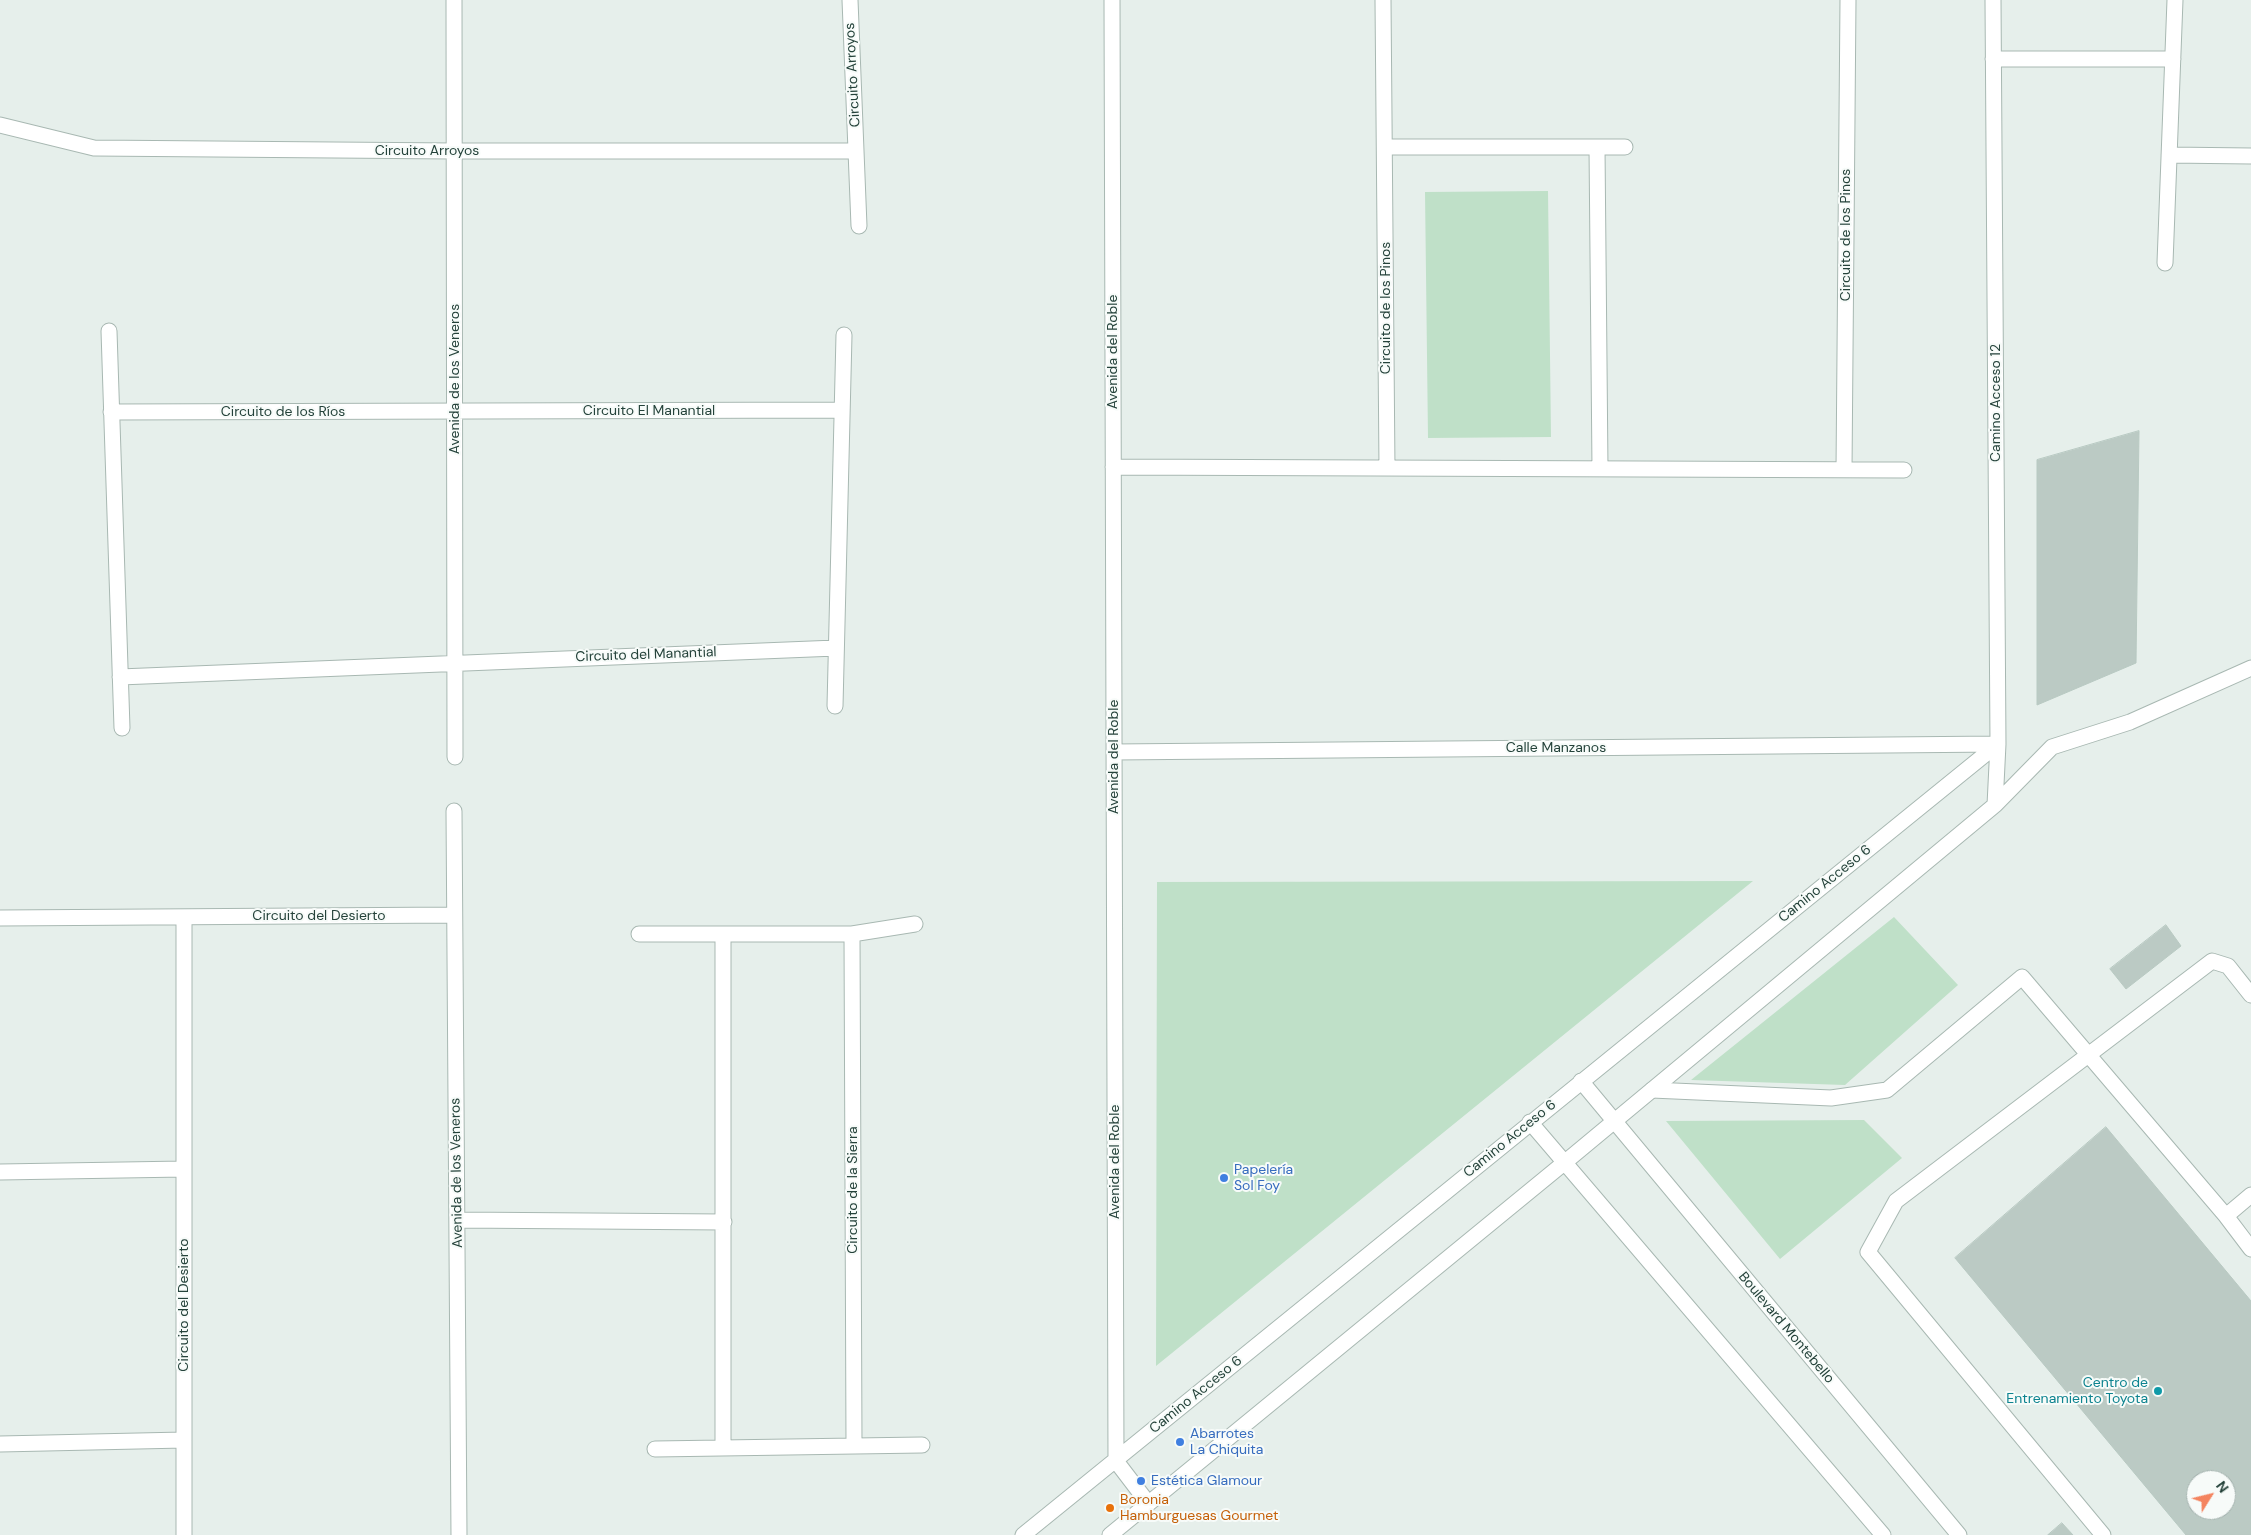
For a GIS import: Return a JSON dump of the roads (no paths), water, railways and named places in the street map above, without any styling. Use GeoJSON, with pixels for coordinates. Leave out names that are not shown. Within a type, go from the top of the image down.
{"type":"FeatureCollection","features":[{"type":"Feature","properties":{"kind":"street","name":"Avenida de los Veneros"},"geometry":{"type":"LineString","coordinates":[[454,0],[455,757]]}},
{"type":"Feature","properties":{"kind":"street","name":"Circuito Arroyos"},"geometry":{"type":"LineString","coordinates":[[850,0],[860,226]]}},
{"type":"Feature","properties":{"kind":"street","name":"Avenida del Roble"},"geometry":{"type":"LineString","coordinates":[[1112,0],[1116,1461]]}},
{"type":"Feature","properties":{"kind":"street","name":"Circuito de los Pinos"},"geometry":{"type":"LineString","coordinates":[[1383,0],[1386,148],[1387,468]]}},
{"type":"Feature","properties":{"kind":"street","name":"Circuito de los Pinos"},"geometry":{"type":"LineString","coordinates":[[1844,470],[1848,0]]}},
{"type":"Feature","properties":{"kind":"street","name":"Camino Acceso 12"},"geometry":{"type":"LineString","coordinates":[[1993,0],[1998,744],[1995,805]]}},
{"type":"Feature","properties":{"kind":"street"},"geometry":{"type":"LineString","coordinates":[[2165,263],[2175,0]]}},
{"type":"Feature","properties":{"kind":"street"},"geometry":{"type":"LineString","coordinates":[[1994,59],[2173,59]]}},
{"type":"Feature","properties":{"kind":"street","name":"Circuito Arroyos"},"geometry":{"type":"LineString","coordinates":[[0,124],[94,148],[454,151],[856,151]]}},
{"type":"Feature","properties":{"kind":"street"},"geometry":{"type":"LineString","coordinates":[[1597,147],[1600,469]]}},
{"type":"Feature","properties":{"kind":"street"},"geometry":{"type":"LineString","coordinates":[[1386,148],[1625,147]]}},
{"type":"Feature","properties":{"kind":"street"},"geometry":{"type":"LineString","coordinates":[[2169,155],[2251,156]]}},
{"type":"Feature","properties":{"kind":"street"},"geometry":{"type":"LineString","coordinates":[[108,332],[122,728]]}},
{"type":"Feature","properties":{"kind":"street"},"geometry":{"type":"LineString","coordinates":[[835,706],[844,335]]}},
{"type":"Feature","properties":{"kind":"street","name":"Circuito El Manantial"},"geometry":{"type":"LineString","coordinates":[[455,411],[842,410]]}},
{"type":"Feature","properties":{"kind":"street","name":"Circuito de los Ríos"},"geometry":{"type":"LineString","coordinates":[[111,412],[455,411]]}},
{"type":"Feature","properties":{"kind":"street"},"geometry":{"type":"LineString","coordinates":[[1113,466],[1904,470]]}},
{"type":"Feature","properties":{"kind":"street","name":"Circuito del Manantial"},"geometry":{"type":"LineString","coordinates":[[455,663],[836,648]]}},
{"type":"Feature","properties":{"kind":"street"},"geometry":{"type":"LineString","coordinates":[[120,677],[455,663]]}},
{"type":"Feature","properties":{"kind":"street"},"geometry":{"type":"LineString","coordinates":[[1110,1535],[1564,1163],[1995,805],[2052,747],[2130,722],[2251,668]]}},
{"type":"Feature","properties":{"kind":"street","name":"Calle Manzanos"},"geometry":{"type":"LineString","coordinates":[[1114,752],[1998,744]]}},
{"type":"Feature","properties":{"kind":"street","name":"Camino Acceso 6"},"geometry":{"type":"LineString","coordinates":[[1023,1535],[1998,744]]}},
{"type":"Feature","properties":{"kind":"street","name":"Avenida de los Veneros"},"geometry":{"type":"LineString","coordinates":[[454,811],[459,1535]]}},
{"type":"Feature","properties":{"kind":"street","name":"Circuito del Desierto"},"geometry":{"type":"LineString","coordinates":[[0,918],[454,915]]}},
{"type":"Feature","properties":{"kind":"street","name":"Circuito del Desierto"},"geometry":{"type":"LineString","coordinates":[[184,917],[184,1535]]}},
{"type":"Feature","properties":{"kind":"street"},"geometry":{"type":"LineString","coordinates":[[638,934],[852,934],[915,924]]}},
{"type":"Feature","properties":{"kind":"street"},"geometry":{"type":"LineString","coordinates":[[723,934],[723,1448]]}},
{"type":"Feature","properties":{"kind":"street","name":"Circuito de la Sierra"},"geometry":{"type":"LineString","coordinates":[[852,934],[854,1446]]}},
{"type":"Feature","properties":{"kind":"street"},"geometry":{"type":"LineString","coordinates":[[2103,1535],[1868,1252],[1896,1201],[2212,961],[2228,966],[2251,995]]}},
{"type":"Feature","properties":{"kind":"street"},"geometry":{"type":"LineString","coordinates":[[1652,1090],[1831,1098],[1887,1090],[2022,977],[2226,1216],[2251,1249]]}},
{"type":"Feature","properties":{"kind":"street","name":"Boulevard Montebello"},"geometry":{"type":"LineString","coordinates":[[1581,1081],[1959,1535]]}},
{"type":"Feature","properties":{"kind":"street"},"geometry":{"type":"LineString","coordinates":[[1530,1122],[1883,1535]]}},
{"type":"Feature","properties":{"kind":"street"},"geometry":{"type":"LineString","coordinates":[[0,1172],[184,1169]]}},
{"type":"Feature","properties":{"kind":"street"},"geometry":{"type":"LineString","coordinates":[[2226,1216],[2251,1195]]}},
{"type":"Feature","properties":{"kind":"street"},"geometry":{"type":"LineString","coordinates":[[457,1220],[724,1222]]}},
{"type":"Feature","properties":{"kind":"street"},"geometry":{"type":"LineString","coordinates":[[0,1444],[184,1440]]}},
{"type":"Feature","properties":{"kind":"street"},"geometry":{"type":"LineString","coordinates":[[655,1449],[922,1445]]}},
{"type":"Feature","properties":{"kind":"street"},"geometry":{"type":"LineString","coordinates":[[1116,1461],[1148,1503]]}},
{"type":"Feature","properties":{"kind":"place","name":"Papelería Sol Foy"},"geometry":{"type":"Point","coordinates":[1224,1178]}},
{"type":"Feature","properties":{"kind":"place","name":"Centro de Entrenamiento Toyota"},"geometry":{"type":"Point","coordinates":[2158,1391]}},
{"type":"Feature","properties":{"kind":"place","name":"Abarrotes La Chiquita"},"geometry":{"type":"Point","coordinates":[1180,1442]}},
{"type":"Feature","properties":{"kind":"place","name":"Estética Glamour"},"geometry":{"type":"Point","coordinates":[1141,1481]}},
{"type":"Feature","properties":{"kind":"place","name":"Boronia Hamburguesas Gourmet"},"geometry":{"type":"Point","coordinates":[1110,1508]}}]}
